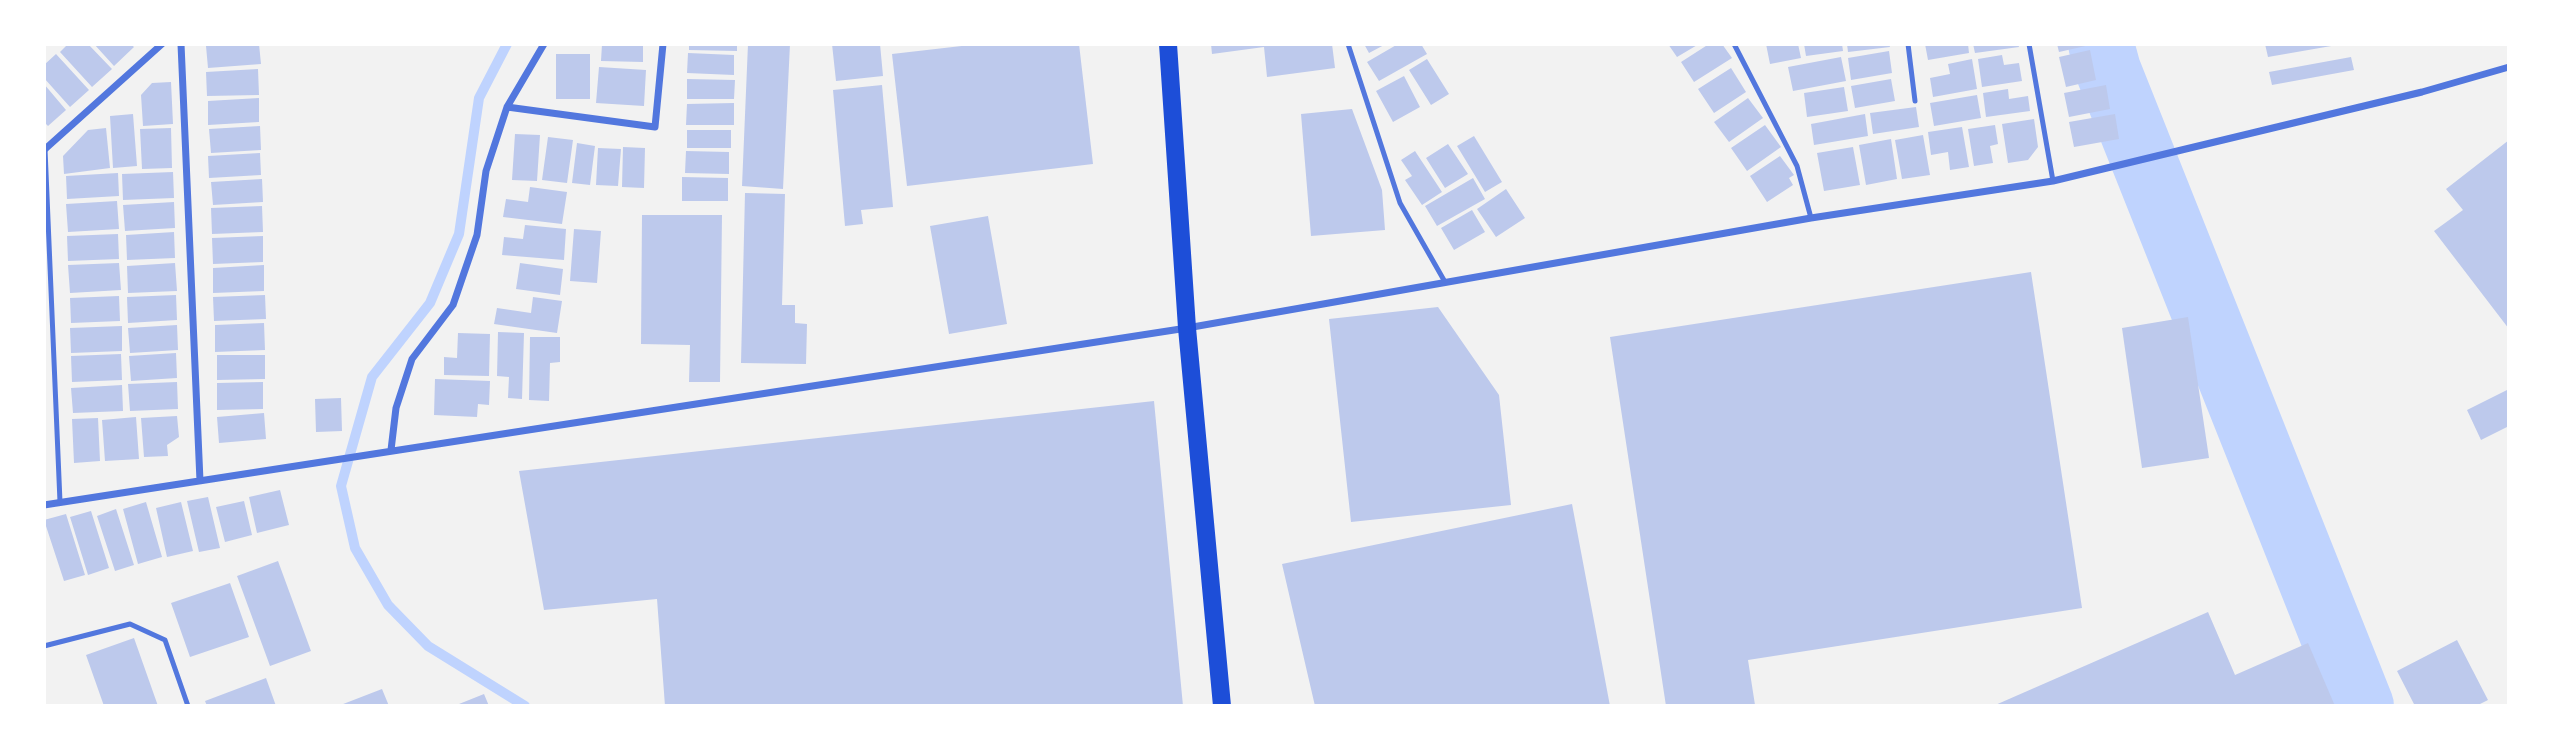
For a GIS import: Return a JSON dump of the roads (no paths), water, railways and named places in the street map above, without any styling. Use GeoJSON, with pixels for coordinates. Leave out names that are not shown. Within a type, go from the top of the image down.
{"type":"FeatureCollection","features":[{"type":"Feature","properties":{"kind":"main road"},"geometry":{"type":"LineString","coordinates":[[1168,44],[1187,328],[1222,706]]}},
{"type":"Feature","properties":{"kind":"street"},"geometry":{"type":"LineString","coordinates":[[44,149],[162,44]]}},
{"type":"Feature","properties":{"kind":"street"},"geometry":{"type":"LineString","coordinates":[[181,44],[200,481]]}},
{"type":"Feature","properties":{"kind":"street"},"geometry":{"type":"LineString","coordinates":[[391,450],[396,408],[412,359],[453,305],[477,235],[486,171],[507,107],[544,44]]}},
{"type":"Feature","properties":{"kind":"street"},"geometry":{"type":"LineString","coordinates":[[507,107],[655,127],[663,44]]}},
{"type":"Feature","properties":{"kind":"street"},"geometry":{"type":"LineString","coordinates":[[44,505],[1187,328],[1811,218],[2053,181],[2422,92],[2509,67]]}},
{"type":"Feature","properties":{"kind":"lane"},"geometry":{"type":"LineString","coordinates":[[1348,44],[1400,202],[1445,282]]}},
{"type":"Feature","properties":{"kind":"lane"},"geometry":{"type":"LineString","coordinates":[[1734,44],[1797,166],[1811,218]]}},
{"type":"Feature","properties":{"kind":"lane"},"geometry":{"type":"LineString","coordinates":[[1908,44],[1915,101]]}},
{"type":"Feature","properties":{"kind":"lane"},"geometry":{"type":"LineString","coordinates":[[2029,44],[2053,181]]}},
{"type":"Feature","properties":{"kind":"lane"},"geometry":{"type":"LineString","coordinates":[[44,149],[60,502]]}},
{"type":"Feature","properties":{"kind":"lane"},"geometry":{"type":"LineString","coordinates":[[44,646],[130,624],[165,640],[188,706]]}},
{"type":"Feature","properties":{"kind":"waterway"},"geometry":{"type":"LineString","coordinates":[[507,44],[479,98],[459,234],[430,303],[372,377],[341,486],[355,548],[388,605],[428,646],[525,706]]}},
{"type":"Feature","properties":{"kind":"waterway"},"geometry":{"type":"LineString","coordinates":[[2101,44],[2108,70],[2361,706]]}}]}
